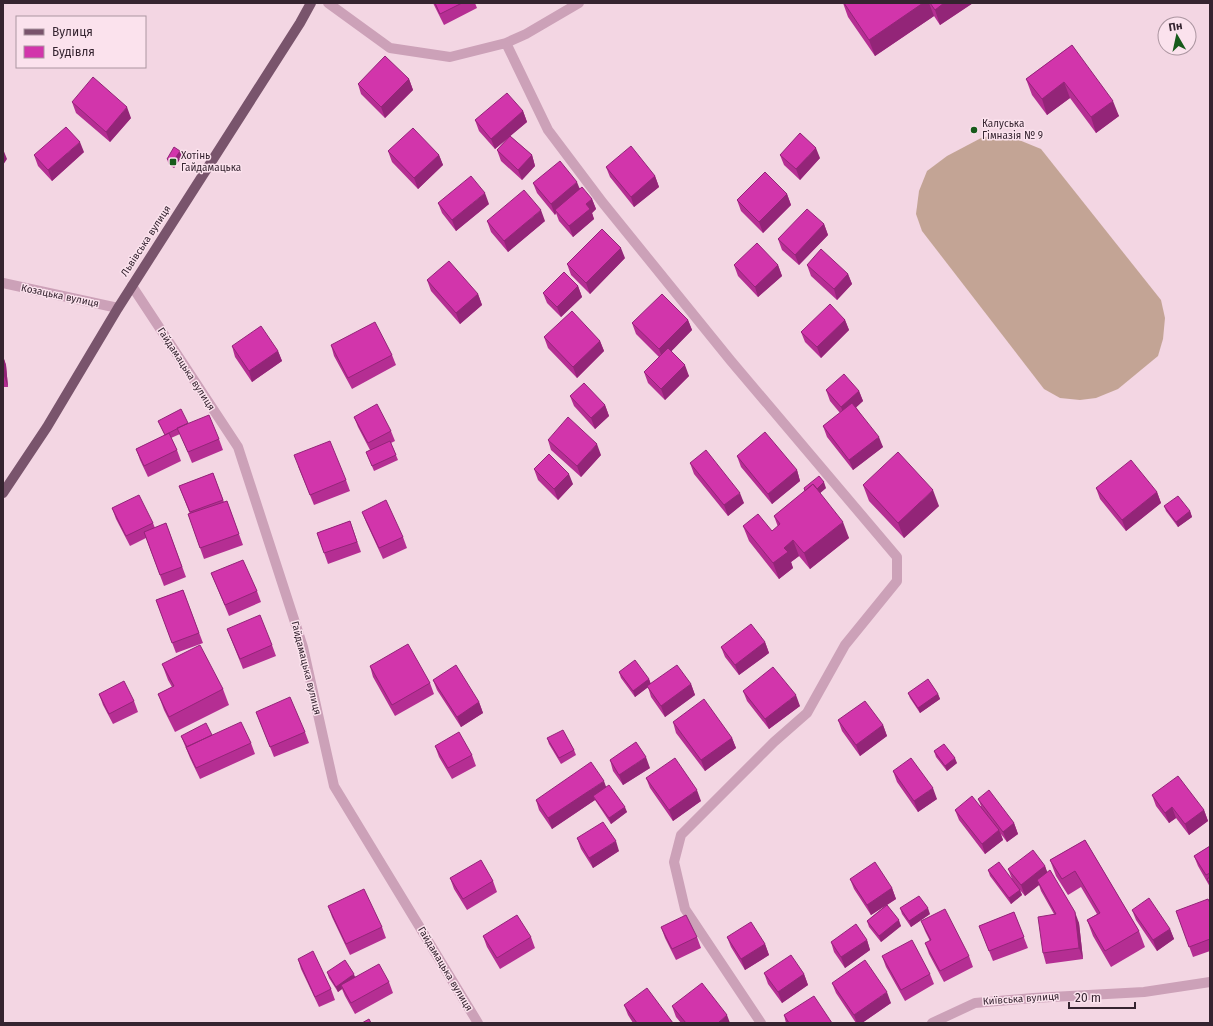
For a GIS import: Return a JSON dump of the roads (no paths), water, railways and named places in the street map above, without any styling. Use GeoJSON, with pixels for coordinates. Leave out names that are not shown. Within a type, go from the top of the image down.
{"type":"FeatureCollection","features":[{"type":"Feature","properties":{"kind":"main road","name":"Львівська вулиця"},"geometry":{"type":"LineString","coordinates":[[3,493],[47,427],[118,308],[300,23],[310,3]]}},
{"type":"Feature","properties":{"kind":"street"},"geometry":{"type":"LineString","coordinates":[[328,3],[390,48],[450,57],[506,43],[526,34],[579,3]]}},
{"type":"Feature","properties":{"kind":"street"},"geometry":{"type":"LineString","coordinates":[[506,43],[548,130],[603,203],[731,361],[897,557],[897,581],[845,645],[807,713],[774,742],[680,836],[674,862],[685,908],[760,1023]]}},
{"type":"Feature","properties":{"kind":"street","name":"Козацька вулиця"},"geometry":{"type":"LineString","coordinates":[[3,283],[118,308]]}},
{"type":"Feature","properties":{"kind":"street","name":"Гайдамацька вулиця"},"geometry":{"type":"LineString","coordinates":[[132,286],[238,447],[303,647],[334,786],[478,1023]]}},
{"type":"Feature","properties":{"kind":"street","name":"Київська вулиця"},"geometry":{"type":"LineString","coordinates":[[932,1023],[975,1003],[1033,998],[1144,992],[1210,982]]}},
{"type":"Feature","properties":{"kind":"place","name":"Калуська Гімназія № 9"},"geometry":{"type":"Point","coordinates":[974,130]}},
{"type":"Feature","properties":{"kind":"place","name":"Хотінь Гайдамацька"},"geometry":{"type":"Point","coordinates":[173,162]}}]}
